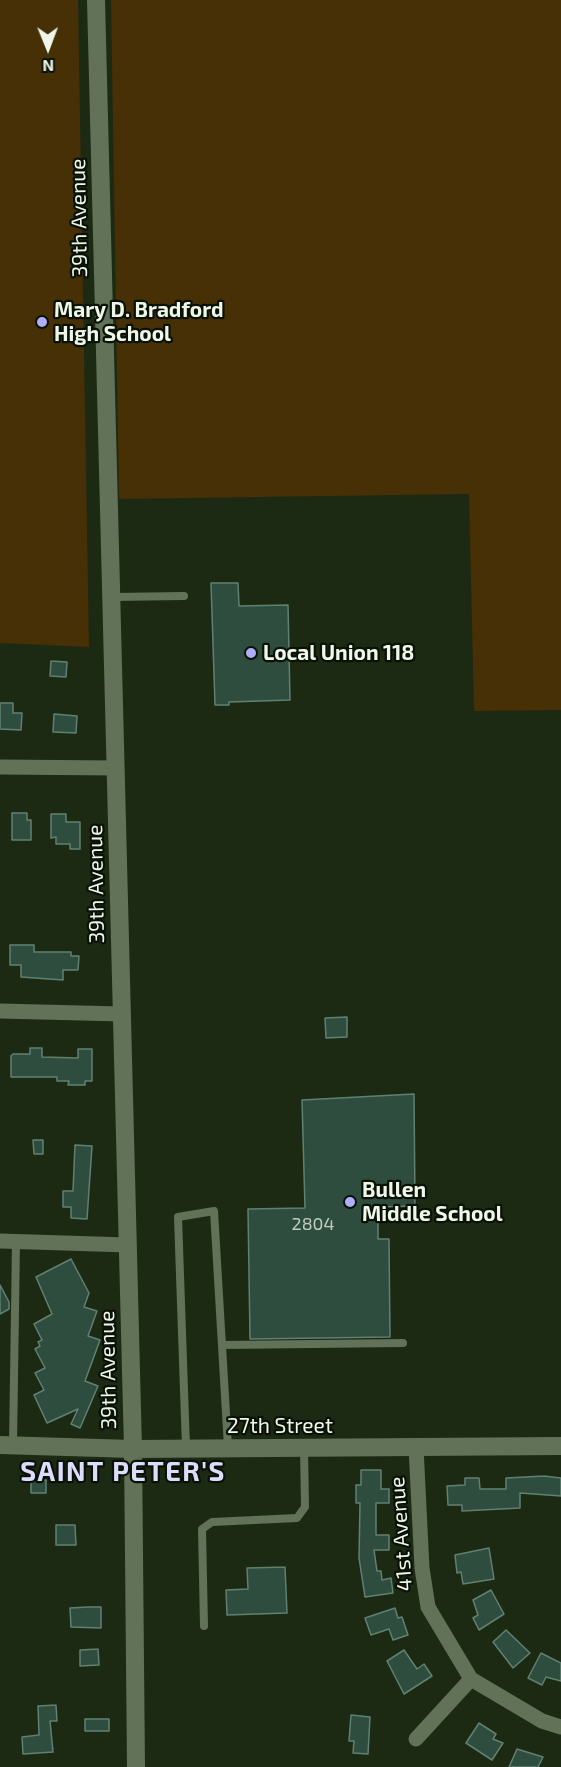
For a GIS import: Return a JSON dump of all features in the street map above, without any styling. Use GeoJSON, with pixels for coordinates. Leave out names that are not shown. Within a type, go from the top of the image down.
{"type":"FeatureCollection","features":[{"type":"Feature","properties":{"kind":"street","name":"39th Avenue"},"geometry":{"type":"LineString","coordinates":[[96,0],[133,1449],[136,1767]]}},
{"type":"Feature","properties":{"kind":"street"},"geometry":{"type":"LineString","coordinates":[[0,767],[116,768]]}},
{"type":"Feature","properties":{"kind":"street"},"geometry":{"type":"LineString","coordinates":[[0,1011],[122,1014]]}},
{"type":"Feature","properties":{"kind":"street"},"geometry":{"type":"LineString","coordinates":[[0,1241],[128,1245]]}},
{"type":"Feature","properties":{"kind":"street","name":"27th Street"},"geometry":{"type":"LineString","coordinates":[[6,1445],[133,1449],[561,1446]]}},
{"type":"Feature","properties":{"kind":"street","name":"41st Avenue"},"geometry":{"type":"LineString","coordinates":[[416,1447],[422,1568],[428,1607],[471,1679]]}},
{"type":"Feature","properties":{"kind":"street"},"geometry":{"type":"LineString","coordinates":[[416,1739],[471,1679],[542,1721],[561,1727]]}},
{"type":"Feature","properties":{"kind":"lane"},"geometry":{"type":"LineString","coordinates":[[111,597],[184,596]]}},
{"type":"Feature","properties":{"kind":"lane"},"geometry":{"type":"LineString","coordinates":[[186,1449],[178,1217],[214,1212],[228,1449]]}},
{"type":"Feature","properties":{"kind":"lane"},"geometry":{"type":"LineString","coordinates":[[6,1445],[16,1242]]}},
{"type":"Feature","properties":{"kind":"lane"},"geometry":{"type":"LineString","coordinates":[[222,1345],[403,1343]]}},
{"type":"Feature","properties":{"kind":"lane"},"geometry":{"type":"LineString","coordinates":[[204,1626],[202,1529],[212,1522],[297,1518],[305,1507],[304,1448]]}},
{"type":"Feature","properties":{"kind":"shaded area","name":"Mary D. Bradford High School"},"geometry":{"type":"Polygon","coordinates":[[[0,0],[78,0],[89,647],[0,643],[0,0]]]}},
{"type":"Feature","properties":{"kind":"shaded area"},"geometry":{"type":"Polygon","coordinates":[[[111,0],[561,0],[561,710],[474,711],[469,494],[119,499],[111,0]]]}},
{"type":"Feature","properties":{"kind":"building","name":"Local Union 118"},"geometry":{"type":"Polygon","coordinates":[[[211,583],[238,583],[239,606],[288,605],[290,700],[229,702],[229,705],[215,705],[211,583]]]}},
{"type":"Feature","properties":{"kind":"building"},"geometry":{"type":"Polygon","coordinates":[[[51,661],[67,662],[66,677],[50,676],[51,661]]]}},
{"type":"Feature","properties":{"kind":"building"},"geometry":{"type":"Polygon","coordinates":[[[0,703],[13,703],[13,713],[22,713],[21,730],[0,729],[0,703]]]}},
{"type":"Feature","properties":{"kind":"building"},"geometry":{"type":"Polygon","coordinates":[[[54,714],[77,716],[76,733],[53,732],[54,714]]]}},
{"type":"Feature","properties":{"kind":"building"},"geometry":{"type":"Polygon","coordinates":[[[12,813],[27,813],[27,820],[31,820],[31,840],[12,840],[12,813]]]}},
{"type":"Feature","properties":{"kind":"building"},"geometry":{"type":"Polygon","coordinates":[[[51,814],[66,814],[66,822],[80,822],[80,849],[70,849],[70,844],[56,844],[56,837],[51,838],[51,814]]]}},
{"type":"Feature","properties":{"kind":"building"},"geometry":{"type":"Polygon","coordinates":[[[10,945],[34,945],[34,952],[71,952],[71,956],[79,956],[78,970],[63,970],[63,980],[21,977],[21,965],[10,965],[10,945]]]}},
{"type":"Feature","properties":{"kind":"building"},"geometry":{"type":"Polygon","coordinates":[[[347,1017],[347,1037],[326,1038],[325,1018],[347,1017]]]}},
{"type":"Feature","properties":{"kind":"building"},"geometry":{"type":"Polygon","coordinates":[[[30,1048],[42,1048],[42,1057],[78,1058],[78,1049],[92,1049],[92,1081],[85,1081],[85,1085],[68,1085],[69,1081],[57,1081],[57,1077],[11,1077],[11,1056],[30,1054],[30,1048]]]}},
{"type":"Feature","properties":{"kind":"building"},"geometry":{"type":"Polygon","coordinates":[[[414,1094],[415,1206],[378,1207],[378,1239],[389,1239],[390,1337],[250,1339],[248,1209],[305,1208],[302,1100],[414,1094]]]}},
{"type":"Feature","properties":{"kind":"building"},"geometry":{"type":"Polygon","coordinates":[[[33,1140],[43,1140],[43,1154],[34,1154],[33,1140]]]}},
{"type":"Feature","properties":{"kind":"building"},"geometry":{"type":"Polygon","coordinates":[[[75,1145],[92,1146],[87,1219],[71,1218],[71,1207],[63,1207],[63,1191],[73,1191],[75,1145]]]}},
{"type":"Feature","properties":{"kind":"building"},"geometry":{"type":"Polygon","coordinates":[[[71,1259],[89,1293],[84,1307],[97,1311],[88,1336],[100,1340],[85,1381],[98,1386],[80,1428],[71,1424],[78,1409],[47,1423],[34,1395],[44,1390],[35,1373],[45,1368],[35,1349],[40,1346],[38,1342],[42,1340],[34,1324],[52,1314],[36,1277],[71,1259]]]}},
{"type":"Feature","properties":{"kind":"building"},"geometry":{"type":"Polygon","coordinates":[[[0,1285],[9,1302],[9,1309],[0,1314],[0,1285]]]}},
{"type":"Feature","properties":{"kind":"building"},"geometry":{"type":"Polygon","coordinates":[[[361,1470],[381,1470],[381,1489],[389,1489],[389,1503],[376,1503],[376,1535],[389,1535],[389,1550],[374,1550],[377,1571],[381,1571],[382,1580],[391,1578],[393,1593],[365,1597],[359,1558],[360,1503],[356,1503],[356,1485],[361,1485],[361,1470]]]}},
{"type":"Feature","properties":{"kind":"building"},"geometry":{"type":"Polygon","coordinates":[[[544,1476],[561,1478],[561,1496],[520,1493],[520,1508],[462,1511],[462,1505],[448,1505],[447,1486],[465,1485],[465,1478],[479,1478],[480,1489],[506,1489],[506,1478],[544,1476]]]}},
{"type":"Feature","properties":{"kind":"building"},"geometry":{"type":"Polygon","coordinates":[[[31,1480],[46,1480],[46,1493],[31,1493],[31,1480]]]}},
{"type":"Feature","properties":{"kind":"building"},"geometry":{"type":"Polygon","coordinates":[[[56,1525],[75,1525],[76,1545],[56,1545],[56,1525]]]}},
{"type":"Feature","properties":{"kind":"building"},"geometry":{"type":"Polygon","coordinates":[[[489,1548],[494,1579],[463,1584],[461,1572],[457,1573],[455,1555],[489,1548]]]}},
{"type":"Feature","properties":{"kind":"building"},"geometry":{"type":"Polygon","coordinates":[[[285,1567],[287,1613],[227,1615],[226,1590],[248,1589],[247,1568],[285,1567]]]}},
{"type":"Feature","properties":{"kind":"building"},"geometry":{"type":"Polygon","coordinates":[[[491,1590],[504,1614],[479,1630],[473,1618],[478,1615],[473,1600],[491,1590]]]}},
{"type":"Feature","properties":{"kind":"building"},"geometry":{"type":"Polygon","coordinates":[[[101,1607],[101,1628],[71,1627],[70,1608],[101,1607]]]}},
{"type":"Feature","properties":{"kind":"building"},"geometry":{"type":"Polygon","coordinates":[[[395,1608],[398,1618],[402,1617],[408,1635],[393,1640],[389,1629],[371,1635],[365,1618],[395,1608]]]}},
{"type":"Feature","properties":{"kind":"building"},"geometry":{"type":"Polygon","coordinates":[[[506,1630],[530,1653],[513,1668],[493,1642],[506,1630]]]}},
{"type":"Feature","properties":{"kind":"building"},"geometry":{"type":"Polygon","coordinates":[[[98,1649],[99,1665],[80,1666],[80,1650],[98,1649]]]}},
{"type":"Feature","properties":{"kind":"building"},"geometry":{"type":"Polygon","coordinates":[[[404,1650],[417,1669],[424,1664],[432,1676],[404,1694],[387,1661],[404,1650]]]}},
{"type":"Feature","properties":{"kind":"building"},"geometry":{"type":"Polygon","coordinates":[[[541,1653],[561,1663],[561,1681],[546,1677],[542,1685],[528,1678],[541,1653]]]}},
{"type":"Feature","properties":{"kind":"building"},"geometry":{"type":"Polygon","coordinates":[[[56,1705],[57,1721],[50,1721],[53,1752],[23,1754],[22,1737],[39,1735],[38,1706],[56,1705]]]}},
{"type":"Feature","properties":{"kind":"building"},"geometry":{"type":"Polygon","coordinates":[[[351,1715],[370,1717],[368,1754],[353,1753],[354,1741],[349,1741],[351,1715]]]}},
{"type":"Feature","properties":{"kind":"building"},"geometry":{"type":"Polygon","coordinates":[[[85,1719],[109,1719],[109,1731],[85,1731],[85,1719]]]}},
{"type":"Feature","properties":{"kind":"building"},"geometry":{"type":"Polygon","coordinates":[[[479,1723],[496,1734],[493,1739],[503,1743],[492,1760],[466,1743],[479,1723]]]}},
{"type":"Feature","properties":{"kind":"building"},"geometry":{"type":"Polygon","coordinates":[[[517,1749],[543,1757],[538,1767],[509,1767],[517,1749]]]}},
{"type":"Feature","properties":{"kind":"place","name":"Mary D. Bradford High School"},"geometry":{"type":"Point","coordinates":[42,322]}},
{"type":"Feature","properties":{"kind":"place","name":"Local Union 118"},"geometry":{"type":"Point","coordinates":[251,653]}},
{"type":"Feature","properties":{"kind":"place","name":"Bullen Middle School"},"geometry":{"type":"Point","coordinates":[350,1202]}},
{"type":"Feature","properties":{"kind":"district","name":"SAINT PETER'S"},"geometry":{"type":"Point","coordinates":[123,1472]}}]}
